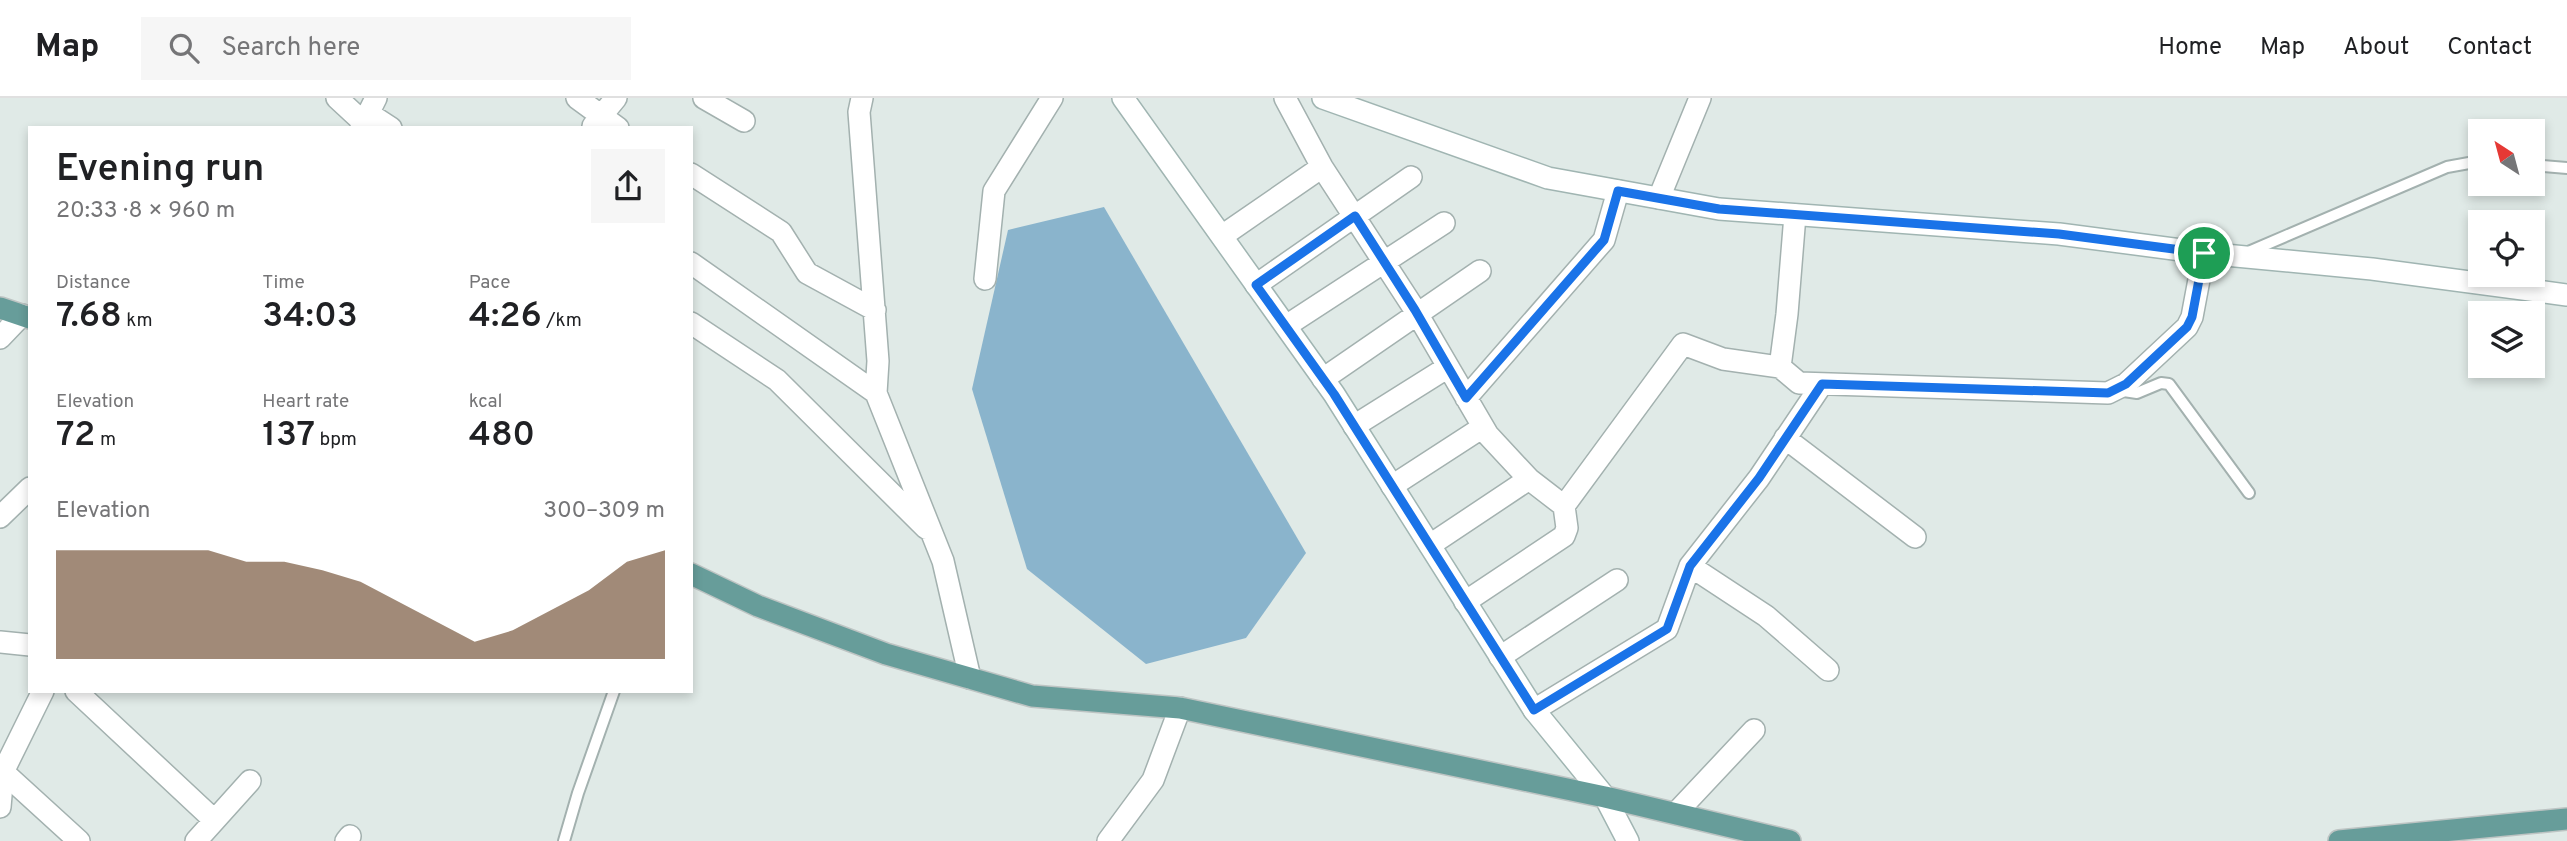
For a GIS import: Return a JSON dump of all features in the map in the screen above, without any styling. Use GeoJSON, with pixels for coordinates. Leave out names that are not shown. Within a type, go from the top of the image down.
{"type":"FeatureCollection","features":[{"type":"Feature","properties":{"kind":"main road"},"geometry":{"type":"LineString","coordinates":[[0,308],[26,316]]}},
{"type":"Feature","properties":{"kind":"main road"},"geometry":{"type":"LineString","coordinates":[[693,575],[758,606],[886,654],[1032,696],[1180,708],[1605,797],[1790,841]]}},
{"type":"Feature","properties":{"kind":"main road"},"geometry":{"type":"LineString","coordinates":[[2339,841],[2567,818]]}},
{"type":"Feature","properties":{"kind":"street"},"geometry":{"type":"LineString","coordinates":[[337,98],[387,126]]}},
{"type":"Feature","properties":{"kind":"street"},"geometry":{"type":"LineString","coordinates":[[577,98],[596,122],[616,98]]}},
{"type":"Feature","properties":{"kind":"street"},"geometry":{"type":"LineString","coordinates":[[704,98],[744,121]]}},
{"type":"Feature","properties":{"kind":"street"},"geometry":{"type":"LineString","coordinates":[[862,98],[859,112],[875,310],[878,361],[876,393],[943,561],[970,678]]}},
{"type":"Feature","properties":{"kind":"street"},"geometry":{"type":"LineString","coordinates":[[985,279],[994,191],[1052,98]]}},
{"type":"Feature","properties":{"kind":"street"},"geometry":{"type":"LineString","coordinates":[[1123,98],[1324,379],[1534,710],[1605,797],[1628,841]]}},
{"type":"Feature","properties":{"kind":"street"},"geometry":{"type":"LineString","coordinates":[[1285,98],[1322,167],[1418,316],[1488,435],[1529,479],[1564,506]]}},
{"type":"Feature","properties":{"kind":"street"},"geometry":{"type":"LineString","coordinates":[[1323,98],[1548,178],[1719,209],[2059,234],[2204,253],[2372,269],[2567,295]]}},
{"type":"Feature","properties":{"kind":"street"},"geometry":{"type":"LineString","coordinates":[[1658,198],[1700,98]]}},
{"type":"Feature","properties":{"kind":"street"},"geometry":{"type":"LineString","coordinates":[[1222,236],[1322,167]]}},
{"type":"Feature","properties":{"kind":"street"},"geometry":{"type":"LineString","coordinates":[[693,175],[780,232],[807,273],[875,310]]}},
{"type":"Feature","properties":{"kind":"street"},"geometry":{"type":"LineString","coordinates":[[1256,285],[1411,177]]}},
{"type":"Feature","properties":{"kind":"street"},"geometry":{"type":"LineString","coordinates":[[1466,398],[1604,240],[1618,191]]}},
{"type":"Feature","properties":{"kind":"street"},"geometry":{"type":"LineString","coordinates":[[1780,367],[1795,215]]}},
{"type":"Feature","properties":{"kind":"street"},"geometry":{"type":"LineString","coordinates":[[1286,326],[1444,223]]}},
{"type":"Feature","properties":{"kind":"street"},"geometry":{"type":"LineString","coordinates":[[1465,602],[1564,536],[1567,528],[1564,506],[1684,344],[1723,359],[1780,367],[1799,383],[2108,393],[2117,390],[2190,323],[2204,253]]}},
{"type":"Feature","properties":{"kind":"street"},"geometry":{"type":"LineString","coordinates":[[693,264],[876,393]]}},
{"type":"Feature","properties":{"kind":"street"},"geometry":{"type":"LineString","coordinates":[[1324,379],[1480,271]]}},
{"type":"Feature","properties":{"kind":"street"},"geometry":{"type":"LineString","coordinates":[[0,338],[26,316]]}},
{"type":"Feature","properties":{"kind":"street"},"geometry":{"type":"LineString","coordinates":[[693,324],[778,380],[933,535]]}},
{"type":"Feature","properties":{"kind":"street"},"geometry":{"type":"LineString","coordinates":[[1354,426],[1448,367]]}},
{"type":"Feature","properties":{"kind":"street"},"geometry":{"type":"LineString","coordinates":[[1534,710],[1667,629],[1690,566],[1759,478],[1822,384]]}},
{"type":"Feature","properties":{"kind":"street"},"geometry":{"type":"LineString","coordinates":[[1392,486],[1483,427]]}},
{"type":"Feature","properties":{"kind":"street"},"geometry":{"type":"LineString","coordinates":[[1785,438],[1915,537]]}},
{"type":"Feature","properties":{"kind":"street"},"geometry":{"type":"LineString","coordinates":[[1430,545],[1529,479]]}},
{"type":"Feature","properties":{"kind":"street"},"geometry":{"type":"LineString","coordinates":[[0,517],[28,490]]}},
{"type":"Feature","properties":{"kind":"street"},"geometry":{"type":"LineString","coordinates":[[1690,566],[1766,616],[1828,670]]}},
{"type":"Feature","properties":{"kind":"street"},"geometry":{"type":"LineString","coordinates":[[1500,657],[1617,580]]}},
{"type":"Feature","properties":{"kind":"street"},"geometry":{"type":"LineString","coordinates":[[0,642],[28,645]]}},
{"type":"Feature","properties":{"kind":"street"},"geometry":{"type":"LineString","coordinates":[[0,807],[2,771],[42,693]]}},
{"type":"Feature","properties":{"kind":"street"},"geometry":{"type":"LineString","coordinates":[[78,693],[214,820]]}},
{"type":"Feature","properties":{"kind":"street"},"geometry":{"type":"LineString","coordinates":[[1108,841],[1153,780],[1180,708]]}},
{"type":"Feature","properties":{"kind":"street"},"geometry":{"type":"LineString","coordinates":[[1676,813],[1754,730]]}},
{"type":"Feature","properties":{"kind":"street"},"geometry":{"type":"LineString","coordinates":[[2,771],[79,841]]}},
{"type":"Feature","properties":{"kind":"street"},"geometry":{"type":"LineString","coordinates":[[196,841],[250,781]]}},
{"type":"Feature","properties":{"kind":"lane"},"geometry":{"type":"LineString","coordinates":[[2237,256],[2447,167],[2468,164]]}},
{"type":"Feature","properties":{"kind":"lane"},"geometry":{"type":"LineString","coordinates":[[2545,166],[2567,168]]}},
{"type":"Feature","properties":{"kind":"lane"},"geometry":{"type":"LineString","coordinates":[[2117,390],[2137,393],[2161,383],[2169,384],[2249,493]]}},
{"type":"Feature","properties":{"kind":"lane"},"geometry":{"type":"LineString","coordinates":[[564,841],[613,693]]}},
{"type":"Feature","properties":{"kind":"water"},"geometry":{"type":"Polygon","coordinates":[[[1104,207],[1306,553],[1246,638],[1146,664],[1027,569],[972,389],[1008,230],[1104,207]]]}},
{"type":"Feature","properties":{"kind":"route"},"geometry":{"type":"LineString","coordinates":[[1618,191],[1719,209],[2059,234],[2204,253],[2190,323],[2117,390],[2108,393],[1822,384],[1759,478],[1690,566],[1667,629],[1534,710],[1334,394],[1256,285],[1355,216],[1415,310],[1466,398],[1604,240],[1618,191]]}}]}
